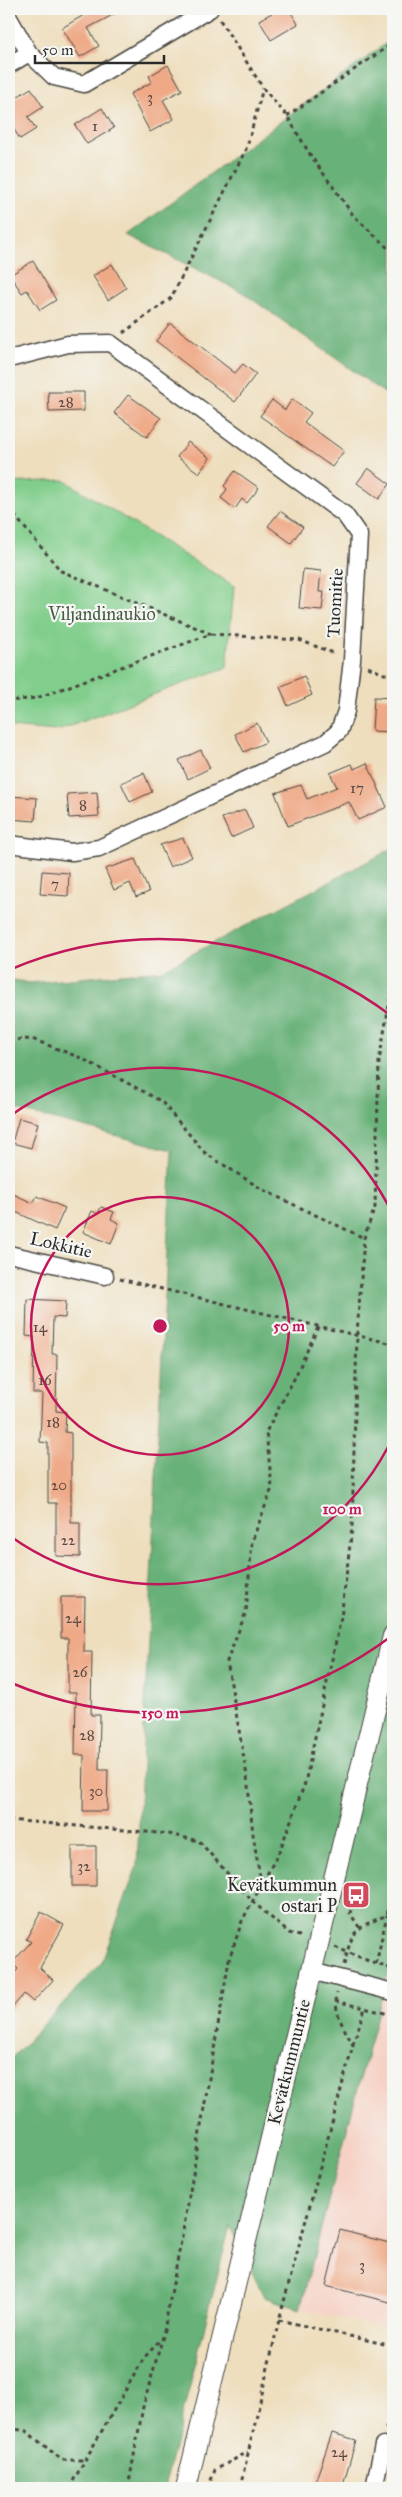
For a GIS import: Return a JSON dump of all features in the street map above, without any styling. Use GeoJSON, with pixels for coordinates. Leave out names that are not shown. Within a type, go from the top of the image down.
{"type":"FeatureCollection","features":[{"type":"Feature","properties":{"kind":"street"},"geometry":{"type":"LineString","coordinates":[[9,18],[29,53],[54,77],[84,84],[214,13]]}},
{"type":"Feature","properties":{"kind":"street"},"geometry":{"type":"LineString","coordinates":[[9,66],[29,53]]}},
{"type":"Feature","properties":{"kind":"street"},"geometry":{"type":"LineString","coordinates":[[9,359],[68,344],[110,343]]}},
{"type":"Feature","properties":{"kind":"street","name":"Tuomitie"},"geometry":{"type":"LineString","coordinates":[[9,844],[72,852],[99,848],[324,744],[339,731],[346,710],[352,660],[359,536],[345,515],[110,343]]}},
{"type":"Feature","properties":{"kind":"street","name":"Lokkitie"},"geometry":{"type":"LineString","coordinates":[[9,1254],[105,1276]]}},
{"type":"Feature","properties":{"kind":"street","name":"Kevätkummuntie"},"geometry":{"type":"LineString","coordinates":[[186,2488],[393,1636]]}},
{"type":"Feature","properties":{"kind":"street"},"geometry":{"type":"LineString","coordinates":[[311,1971],[393,1992]]}},
{"type":"Feature","properties":{"kind":"street"},"geometry":{"type":"LineString","coordinates":[[374,2488],[383,2445]]}},
{"type":"Feature","properties":{"kind":"path"},"geometry":{"type":"LineString","coordinates":[[214,13],[263,88],[287,116],[353,215],[393,253]]}},
{"type":"Feature","properties":{"kind":"path"},"geometry":{"type":"LineString","coordinates":[[287,116],[393,43]]}},
{"type":"Feature","properties":{"kind":"path"},"geometry":{"type":"LineString","coordinates":[[110,343],[171,298],[247,147],[263,88]]}},
{"type":"Feature","properties":{"kind":"path"},"geometry":{"type":"LineString","coordinates":[[9,509],[61,571],[211,634],[299,640],[384,674],[393,674]]}},
{"type":"Feature","properties":{"kind":"path"},"geometry":{"type":"LineString","coordinates":[[9,701],[37,698],[211,634]]}},
{"type":"Feature","properties":{"kind":"path"},"geometry":{"type":"LineString","coordinates":[[128,2488],[143,2408],[162,2336],[186,2215],[228,1960],[242,1921],[280,1850],[305,1783],[341,1618],[352,1528],[358,1334],[364,1238],[375,1207],[379,1062],[393,983]]}},
{"type":"Feature","properties":{"kind":"path"},"geometry":{"type":"LineString","coordinates":[[9,1040],[32,1039],[81,1058],[161,1101],[205,1153],[262,1190],[364,1238]]}},
{"type":"Feature","properties":{"kind":"path"},"geometry":{"type":"LineString","coordinates":[[105,1276],[358,1334],[393,1344]]}},
{"type":"Feature","properties":{"kind":"path"},"geometry":{"type":"LineString","coordinates":[[262,1885],[253,1834],[247,1776],[227,1661],[246,1612],[252,1541],[272,1488],[266,1432],[319,1326]]}},
{"type":"Feature","properties":{"kind":"path"},"geometry":{"type":"LineString","coordinates":[[9,1820],[169,1834],[199,1842],[252,1902],[289,1933],[393,1969]]}},
{"type":"Feature","properties":{"kind":"path"},"geometry":{"type":"LineString","coordinates":[[376,1964],[393,1892]]}},
{"type":"Feature","properties":{"kind":"path"},"geometry":{"type":"LineString","coordinates":[[356,1894],[350,1913],[359,1927]]}},
{"type":"Feature","properties":{"kind":"path"},"geometry":{"type":"LineString","coordinates":[[353,2044],[337,2015],[335,2001],[340,1979],[348,1952],[359,1927],[387,1915]]}},
{"type":"Feature","properties":{"kind":"path"},"geometry":{"type":"LineString","coordinates":[[335,2001],[393,2015]]}},
{"type":"Feature","properties":{"kind":"path"},"geometry":{"type":"LineString","coordinates":[[240,2488],[279,2320],[353,2044],[365,2008]]}},
{"type":"Feature","properties":{"kind":"path"},"geometry":{"type":"LineString","coordinates":[[279,2320],[393,2346]]}},
{"type":"Feature","properties":{"kind":"path"},"geometry":{"type":"LineString","coordinates":[[69,2488],[144,2358],[162,2336]]}},
{"type":"Feature","properties":{"kind":"path"},"geometry":{"type":"LineString","coordinates":[[383,2445],[393,2390]]}},
{"type":"Feature","properties":{"kind":"path"},"geometry":{"type":"LineString","coordinates":[[9,2428],[26,2431],[62,2460],[86,2460]]}},
{"type":"Feature","properties":{"kind":"path"},"geometry":{"type":"LineString","coordinates":[[208,2488],[215,2470],[248,2452]]}},
{"type":"Feature","properties":{"kind":"shaded area"},"geometry":{"type":"Polygon","coordinates":[[[384,1975],[393,1977],[393,2330],[300,2309],[384,1975]]]}},
{"type":"Feature","properties":{"kind":"green space"},"geometry":{"type":"Polygon","coordinates":[[[393,38],[393,399],[242,292],[128,235],[393,38]]]}},
{"type":"Feature","properties":{"kind":"green space","name":"Viljandinaukio"},"geometry":{"type":"Polygon","coordinates":[[[64,480],[234,586],[227,667],[57,731],[9,727],[9,483],[64,480]]]}},
{"type":"Feature","properties":{"kind":"green space"},"geometry":{"type":"Polygon","coordinates":[[[393,848],[393,1954],[300,2309],[264,2297],[230,2226],[164,2488],[9,2488],[9,2061],[102,1962],[137,1866],[172,1150],[9,1108],[9,979],[30,983],[162,970],[393,848]]]}},
{"type":"Feature","properties":{"kind":"building"},"geometry":{"type":"Polygon","coordinates":[[[94,9],[124,9],[88,28],[99,46],[80,57],[62,28],[94,9]]]}},
{"type":"Feature","properties":{"kind":"building"},"geometry":{"type":"Polygon","coordinates":[[[279,9],[289,9],[298,24],[271,40],[259,20],[279,9]]]}},
{"type":"Feature","properties":{"kind":"building"},"geometry":{"type":"Polygon","coordinates":[[[168,65],[182,90],[163,100],[174,119],[150,132],[130,94],[152,82],[149,76],[168,65]]]}},
{"type":"Feature","properties":{"kind":"building"},"geometry":{"type":"Polygon","coordinates":[[[31,88],[43,107],[28,117],[36,129],[20,139],[9,122],[9,102],[31,88]]]}},
{"type":"Feature","properties":{"kind":"building"},"geometry":{"type":"Polygon","coordinates":[[[102,108],[114,128],[87,144],[75,125],[102,108]]]}},
{"type":"Feature","properties":{"kind":"building"},"geometry":{"type":"Polygon","coordinates":[[[33,261],[56,300],[40,310],[27,290],[22,293],[10,275],[33,261]]]}},
{"type":"Feature","properties":{"kind":"building"},"geometry":{"type":"Polygon","coordinates":[[[112,264],[126,288],[108,300],[93,276],[112,264]]]}},
{"type":"Feature","properties":{"kind":"building"},"geometry":{"type":"Polygon","coordinates":[[[170,323],[235,373],[243,364],[256,374],[235,402],[156,341],[170,323]]]}},
{"type":"Feature","properties":{"kind":"building"},"geometry":{"type":"Polygon","coordinates":[[[48,392],[84,392],[84,411],[49,412],[48,392]]]}},
{"type":"Feature","properties":{"kind":"building"},"geometry":{"type":"Polygon","coordinates":[[[128,395],[161,418],[147,437],[114,413],[128,395]]]}},
{"type":"Feature","properties":{"kind":"building"},"geometry":{"type":"Polygon","coordinates":[[[292,399],[311,413],[304,422],[344,451],[332,467],[260,416],[272,400],[285,410],[292,399]]]}},
{"type":"Feature","properties":{"kind":"building"},"geometry":{"type":"Polygon","coordinates":[[[188,442],[210,458],[199,473],[177,457],[188,442]]]}},
{"type":"Feature","properties":{"kind":"building"},"geometry":{"type":"Polygon","coordinates":[[[368,468],[390,484],[379,499],[357,483],[368,468]]]}},
{"type":"Feature","properties":{"kind":"building"},"geometry":{"type":"Polygon","coordinates":[[[235,471],[259,488],[247,503],[242,499],[235,509],[221,498],[227,489],[224,486],[235,471]]]}},
{"type":"Feature","properties":{"kind":"building"},"geometry":{"type":"Polygon","coordinates":[[[280,511],[303,527],[291,543],[268,526],[280,511]]]}},
{"type":"Feature","properties":{"kind":"building"},"geometry":{"type":"Polygon","coordinates":[[[303,569],[321,571],[319,592],[324,592],[322,610],[299,608],[303,569]]]}},
{"type":"Feature","properties":{"kind":"building"},"geometry":{"type":"Polygon","coordinates":[[[304,676],[312,695],[288,706],[280,687],[304,676]]]}},
{"type":"Feature","properties":{"kind":"building"},"geometry":{"type":"Polygon","coordinates":[[[374,697],[393,698],[393,732],[372,731],[374,697]]]}},
{"type":"Feature","properties":{"kind":"building"},"geometry":{"type":"Polygon","coordinates":[[[257,723],[266,742],[244,752],[235,734],[257,723]]]}},
{"type":"Feature","properties":{"kind":"building"},"geometry":{"type":"Polygon","coordinates":[[[201,750],[210,768],[188,779],[179,760],[201,750]]]}},
{"type":"Feature","properties":{"kind":"building"},"geometry":{"type":"Polygon","coordinates":[[[367,763],[387,807],[358,820],[349,802],[288,826],[275,793],[301,785],[307,799],[337,787],[330,773],[352,764],[354,769],[367,763]]]}},
{"type":"Feature","properties":{"kind":"building"},"geometry":{"type":"Polygon","coordinates":[[[144,773],[152,792],[130,802],[121,783],[144,773]]]}},
{"type":"Feature","properties":{"kind":"building"},"geometry":{"type":"Polygon","coordinates":[[[97,792],[99,816],[69,818],[67,794],[97,792]]]}},
{"type":"Feature","properties":{"kind":"building"},"geometry":{"type":"Polygon","coordinates":[[[10,796],[37,798],[35,821],[9,819],[10,796]]]}},
{"type":"Feature","properties":{"kind":"building"},"geometry":{"type":"Polygon","coordinates":[[[245,810],[253,828],[231,838],[222,818],[245,810]]]}},
{"type":"Feature","properties":{"kind":"building"},"geometry":{"type":"Polygon","coordinates":[[[183,838],[192,857],[170,867],[160,845],[183,838]]]}},
{"type":"Feature","properties":{"kind":"building"},"geometry":{"type":"Polygon","coordinates":[[[135,859],[149,892],[136,897],[130,883],[114,890],[105,869],[135,859]]]}},
{"type":"Feature","properties":{"kind":"building"},"geometry":{"type":"Polygon","coordinates":[[[42,871],[69,873],[68,896],[40,894],[42,871]]]}},
{"type":"Feature","properties":{"kind":"building"},"geometry":{"type":"Polygon","coordinates":[[[19,1118],[38,1123],[31,1148],[12,1143],[19,1118]]]}},
{"type":"Feature","properties":{"kind":"building"},"geometry":{"type":"Polygon","coordinates":[[[9,1192],[33,1203],[37,1196],[65,1208],[55,1230],[9,1209],[9,1192]]]}},
{"type":"Feature","properties":{"kind":"building"},"geometry":{"type":"Polygon","coordinates":[[[101,1207],[114,1212],[111,1219],[119,1223],[111,1244],[83,1232],[92,1211],[98,1214],[101,1207]]]}},
{"type":"Feature","properties":{"kind":"building"},"geometry":{"type":"Polygon","coordinates":[[[27,1299],[66,1301],[65,1318],[53,1317],[52,1354],[57,1354],[56,1411],[66,1412],[65,1432],[71,1433],[71,1523],[80,1523],[80,1557],[56,1556],[56,1503],[48,1503],[48,1443],[40,1442],[42,1393],[33,1393],[34,1337],[26,1336],[27,1299]]]}},
{"type":"Feature","properties":{"kind":"building"},"geometry":{"type":"Polygon","coordinates":[[[61,1597],[85,1597],[84,1652],[92,1652],[91,1715],[100,1715],[99,1770],[108,1770],[107,1811],[83,1811],[84,1755],[75,1755],[76,1692],[68,1692],[68,1638],[61,1638],[61,1597]]]}},
{"type":"Feature","properties":{"kind":"building"},"geometry":{"type":"Polygon","coordinates":[[[72,1846],[96,1846],[96,1886],[72,1886],[72,1846]]]}},
{"type":"Feature","properties":{"kind":"building"},"geometry":{"type":"Polygon","coordinates":[[[41,1912],[64,1925],[40,1968],[53,1980],[33,2002],[24,1994],[9,2011],[9,1979],[18,1969],[12,1963],[31,1942],[26,1939],[41,1912]]]}},
{"type":"Feature","properties":{"kind":"building"},"geometry":{"type":"Polygon","coordinates":[[[340,2230],[393,2244],[393,2303],[326,2286],[340,2230]]]}},
{"type":"Feature","properties":{"kind":"building"},"geometry":{"type":"Polygon","coordinates":[[[332,2433],[356,2440],[342,2488],[313,2488],[332,2433]]]}},
{"type":"Feature","properties":{"kind":"place","name":"Kevätkummun ostari P"},"geometry":{"type":"Point","coordinates":[356,1895]}}]}
